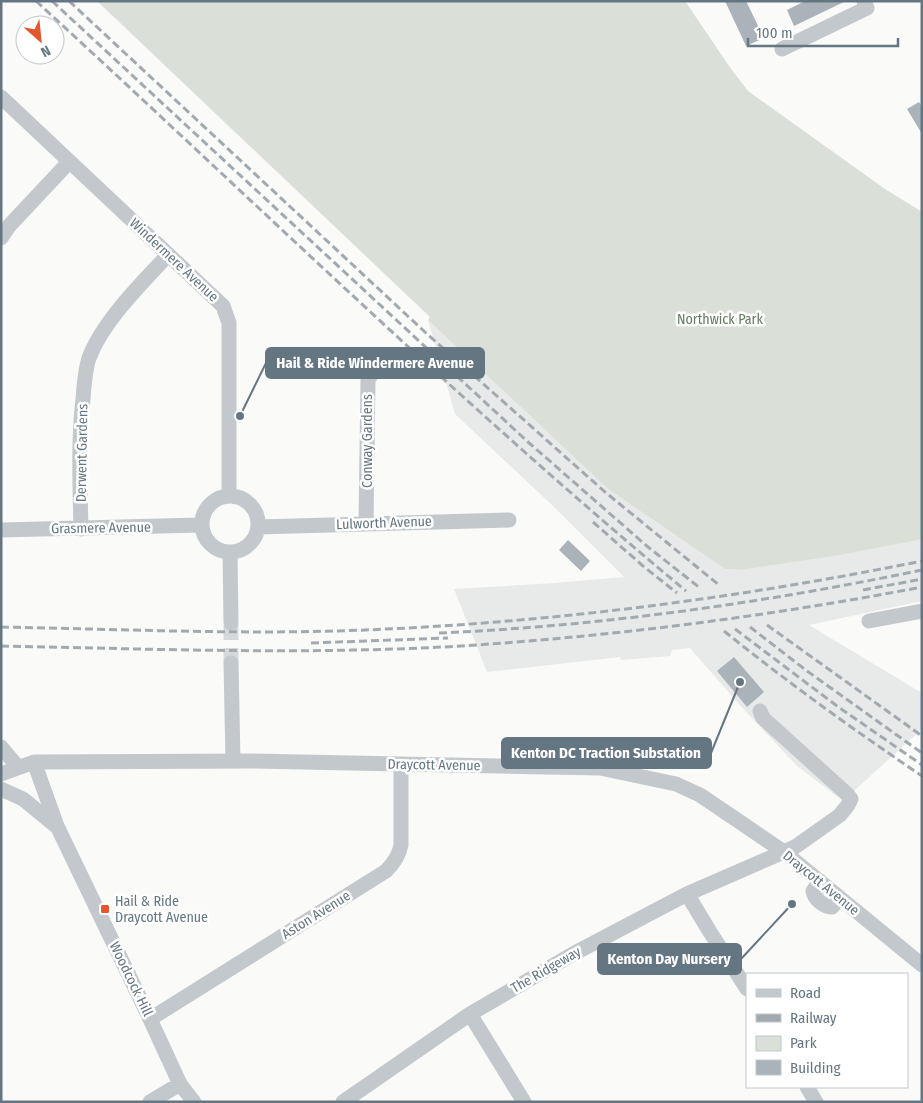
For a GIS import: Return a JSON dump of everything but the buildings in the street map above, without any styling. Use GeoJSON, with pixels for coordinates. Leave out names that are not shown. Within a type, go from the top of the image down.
{"type":"FeatureCollection","features":[{"type":"Feature","properties":{"kind":"street"},"geometry":{"type":"LineString","coordinates":[[782,49],[867,8],[864,1]]}},
{"type":"Feature","properties":{"kind":"street","name":"Windermere Avenue"},"geometry":{"type":"LineString","coordinates":[[1,97],[223,306],[229,323],[229,495]]}},
{"type":"Feature","properties":{"kind":"street"},"geometry":{"type":"LineString","coordinates":[[1,238],[9,226],[69,162]]}},
{"type":"Feature","properties":{"kind":"street","name":"Derwent Gardens"},"geometry":{"type":"LineString","coordinates":[[81,529],[79,432],[84,383],[89,358],[107,326],[119,310],[168,255]]}},
{"type":"Feature","properties":{"kind":"street","name":"Conway Gardens"},"geometry":{"type":"LineString","coordinates":[[366,523],[368,379],[376,369],[382,368]]}},
{"type":"Feature","properties":{"kind":"street"},"geometry":{"type":"LineString","coordinates":[[229,495],[239,497],[248,502],[258,518],[256,534],[251,543],[243,549],[230,552],[221,551],[212,546],[205,539],[201,525],[202,515],[207,506],[214,500],[229,495]]}},
{"type":"Feature","properties":{"kind":"street","name":"Lulworth Avenue"},"geometry":{"type":"LineString","coordinates":[[258,526],[509,520]]}},
{"type":"Feature","properties":{"kind":"street","name":"Grasmere Avenue"},"geometry":{"type":"LineString","coordinates":[[1,530],[201,525]]}},
{"type":"Feature","properties":{"kind":"street"},"geometry":{"type":"LineString","coordinates":[[230,552],[231,623]]}},
{"type":"Feature","properties":{"kind":"street"},"geometry":{"type":"LineString","coordinates":[[869,621],[922,612]]}},
{"type":"Feature","properties":{"kind":"street"},"geometry":{"type":"LineString","coordinates":[[231,663],[233,761]]}},
{"type":"Feature","properties":{"kind":"street","name":"The Ridgeway"},"geometry":{"type":"LineString","coordinates":[[343,1102],[470,1014],[573,954],[687,894],[796,847],[840,815],[851,799],[848,794],[762,718],[760,711]]}},
{"type":"Feature","properties":{"kind":"street"},"geometry":{"type":"LineString","coordinates":[[1,748],[18,767]]}},
{"type":"Feature","properties":{"kind":"street","name":"Draycott Avenue"},"geometry":{"type":"LineString","coordinates":[[34,762],[233,761],[600,768],[676,784],[700,795],[784,852],[922,965]]}},
{"type":"Feature","properties":{"kind":"street"},"geometry":{"type":"LineString","coordinates":[[1,774],[34,762]]}},
{"type":"Feature","properties":{"kind":"street","name":"Woodcock Hill"},"geometry":{"type":"LineString","coordinates":[[34,762],[57,826],[180,1084],[194,1102]]}},
{"type":"Feature","properties":{"kind":"street","name":"Aston Avenue"},"geometry":{"type":"LineString","coordinates":[[150,1019],[389,868],[399,855],[402,845],[401,764]]}},
{"type":"Feature","properties":{"kind":"street","name":"Woodcock Hill"},"geometry":{"type":"LineString","coordinates":[[1,789],[23,799],[57,826]]}},
{"type":"Feature","properties":{"kind":"street"},"geometry":{"type":"LineString","coordinates":[[687,894],[746,987]]}},
{"type":"Feature","properties":{"kind":"street"},"geometry":{"type":"LineString","coordinates":[[470,1014],[524,1102]]}},
{"type":"Feature","properties":{"kind":"street"},"geometry":{"type":"LineString","coordinates":[[150,1102],[180,1084]]}},
{"type":"Feature","properties":{"kind":"street"},"geometry":{"type":"LineString","coordinates":[[808,1088],[816,1102]]}},
{"type":"Feature","properties":{"kind":"shaded area"},"geometry":{"type":"Polygon","coordinates":[[[428,320],[608,489],[725,569],[740,570],[835,556],[922,538],[922,601],[809,625],[922,693],[922,729],[843,801],[797,766],[690,648],[672,650],[670,656],[621,660],[620,657],[487,672],[454,589],[624,577],[554,507],[455,414],[428,320]]]}},
{"type":"Feature","properties":{"kind":"green space","name":"Northwick Park"},"geometry":{"type":"Polygon","coordinates":[[[97,1],[685,1],[748,91],[885,189],[922,212],[922,539],[835,556],[740,570],[725,569],[608,489],[428,320],[430,317],[97,1]]]}},
{"type":"Feature","properties":{"kind":"tunnel"},"geometry":{"type":"LineString","coordinates":[[231,623],[231,663]]}},
{"type":"Feature","properties":{"kind":"railway"},"geometry":{"type":"LineString","coordinates":[[36,1],[438,374],[602,520],[686,591]]}},
{"type":"Feature","properties":{"kind":"railway"},"geometry":{"type":"LineString","coordinates":[[52,1],[528,442],[648,547],[700,588]]}},
{"type":"Feature","properties":{"kind":"railway"},"geometry":{"type":"LineString","coordinates":[[69,1],[426,333],[605,492],[719,585]]}},
{"type":"Feature","properties":{"kind":"railway"},"geometry":{"type":"LineString","coordinates":[[593,522],[677,593]]}},
{"type":"Feature","properties":{"kind":"railway"},"geometry":{"type":"LineString","coordinates":[[1,627],[294,632],[484,623],[704,599],[777,588],[922,561]]}},
{"type":"Feature","properties":{"kind":"railway"},"geometry":{"type":"LineString","coordinates":[[439,633],[500,630],[621,619],[742,603],[922,570]]}},
{"type":"Feature","properties":{"kind":"railway"},"geometry":{"type":"LineString","coordinates":[[863,590],[922,579]]}},
{"type":"Feature","properties":{"kind":"railway"},"geometry":{"type":"LineString","coordinates":[[1,646],[289,651],[461,646],[577,637],[693,624],[808,607],[922,587]]}},
{"type":"Feature","properties":{"kind":"railway"},"geometry":{"type":"LineString","coordinates":[[767,625],[922,736]]}},
{"type":"Feature","properties":{"kind":"railway"},"geometry":{"type":"LineString","coordinates":[[750,627],[807,671],[922,753]]}},
{"type":"Feature","properties":{"kind":"railway"},"geometry":{"type":"LineString","coordinates":[[735,629],[837,706],[922,765]]}},
{"type":"Feature","properties":{"kind":"railway"},"geometry":{"type":"LineString","coordinates":[[724,631],[821,705],[922,776]]}},
{"type":"Feature","properties":{"kind":"railway"},"geometry":{"type":"LineString","coordinates":[[311,643],[448,638]]}},
{"type":"Feature","properties":{"kind":"place","name":"Hail & Ride Windermere Avenue"},"geometry":{"type":"Point","coordinates":[240,416]}},
{"type":"Feature","properties":{"kind":"place","name":"Kenton DC Traction Substation"},"geometry":{"type":"Point","coordinates":[740,682]}},
{"type":"Feature","properties":{"kind":"place","name":"Kenton Day Nursery"},"geometry":{"type":"Point","coordinates":[792,904]}},
{"type":"Feature","properties":{"kind":"place","name":"Hail & Ride Draycott Avenue"},"geometry":{"type":"Point","coordinates":[105,909]}}]}
